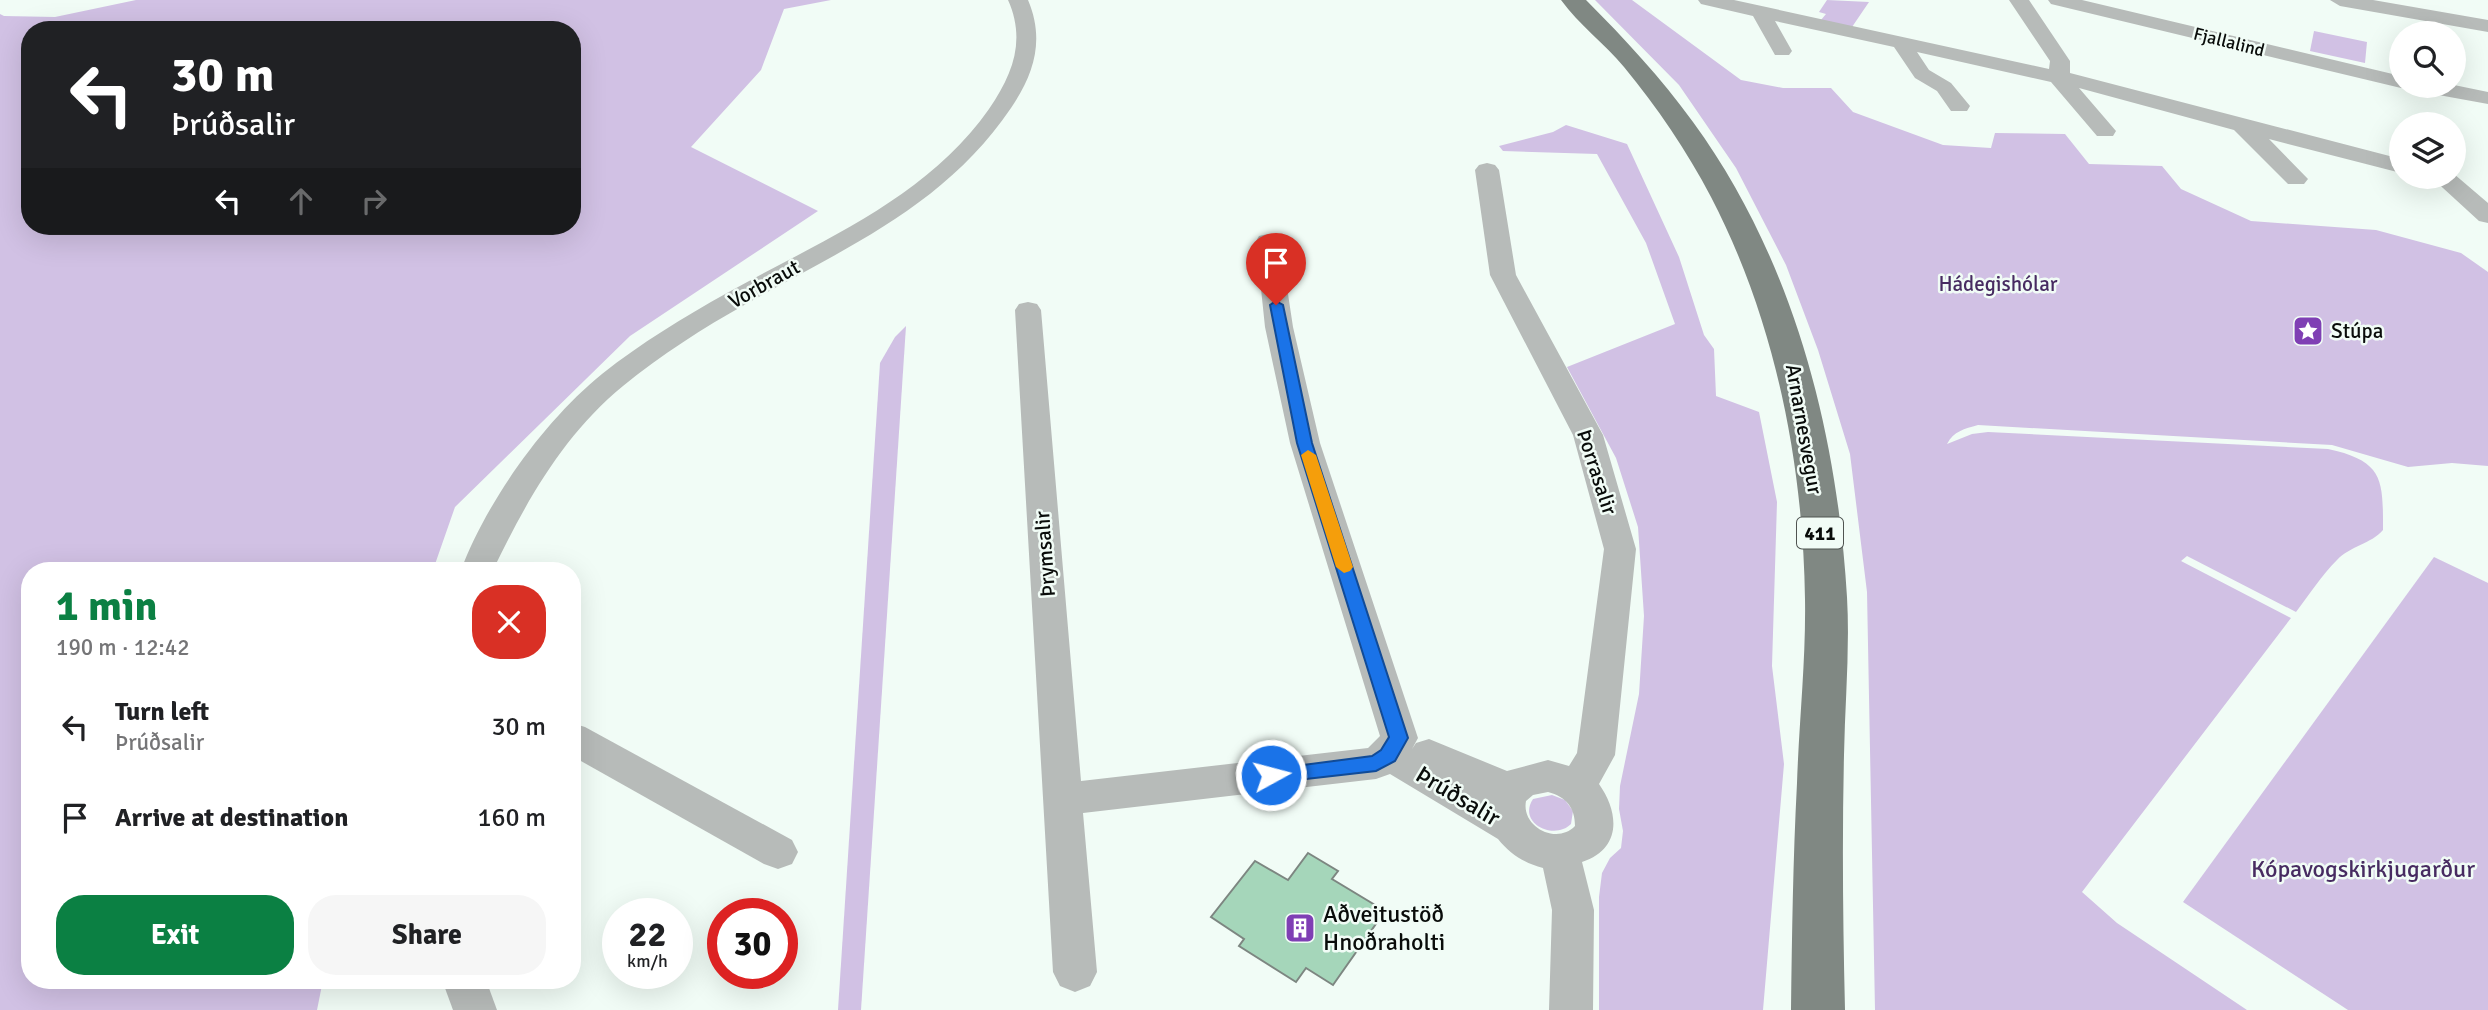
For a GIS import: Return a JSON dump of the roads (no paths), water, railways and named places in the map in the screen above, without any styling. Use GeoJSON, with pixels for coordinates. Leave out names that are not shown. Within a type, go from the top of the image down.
{"type":"FeatureCollection","features":[{"type":"Feature","properties":{"kind":"main road","name":"Arnarnesvegur"},"geometry":{"type":"LineString","coordinates":[[1561,0],[1657,92]]}},
{"type":"Feature","properties":{"kind":"main road","name":"Arnarnesvegur"},"geometry":{"type":"LineString","coordinates":[[1573,0],[1613,36],[1682,122],[1731,204],[1756,259],[1788,346],[1813,454],[1826,598],[1816,888],[1818,1010]]}},
{"type":"Feature","properties":{"kind":"street","name":"Vorbraut"},"geometry":{"type":"LineString","coordinates":[[481,562],[505,512],[543,455],[579,412],[610,382],[657,348],[733,301],[886,218],[935,183],[971,148],[1004,103],[1024,68],[1029,38],[1018,0]]}},
{"type":"Feature","properties":{"kind":"street"},"geometry":{"type":"LineString","coordinates":[[1708,0],[2119,91],[2242,126],[2389,163]]}},
{"type":"Feature","properties":{"kind":"street"},"geometry":{"type":"LineString","coordinates":[[2018,0],[2060,61],[2059,78],[2105,131]]}},
{"type":"Feature","properties":{"kind":"street","name":"Fjallalind"},"geometry":{"type":"LineString","coordinates":[[2058,0],[2389,79]]}},
{"type":"Feature","properties":{"kind":"street"},"geometry":{"type":"LineString","coordinates":[[2340,0],[2488,26]]}},
{"type":"Feature","properties":{"kind":"street"},"geometry":{"type":"LineString","coordinates":[[1761,12],[1782,51]]}},
{"type":"Feature","properties":{"kind":"street"},"geometry":{"type":"LineString","coordinates":[[1901,43],[1922,74],[1944,87],[1959,106]]}},
{"type":"Feature","properties":{"kind":"street"},"geometry":{"type":"LineString","coordinates":[[2466,94],[2488,98]]}},
{"type":"Feature","properties":{"kind":"street"},"geometry":{"type":"LineString","coordinates":[[2242,126],[2296,179]]}},
{"type":"Feature","properties":{"kind":"street","name":"Þorrasalir"},"geometry":{"type":"LineString","coordinates":[[1487,170],[1503,275],[1588,435],[1620,549],[1596,755],[1577,788]]}},
{"type":"Feature","properties":{"kind":"street"},"geometry":{"type":"LineString","coordinates":[[2466,178],[2488,182]]}},
{"type":"Feature","properties":{"kind":"street"},"geometry":{"type":"LineString","coordinates":[[2457,189],[2488,216]]}},
{"type":"Feature","properties":{"kind":"street"},"geometry":{"type":"LineString","coordinates":[[1063,799],[1376,763],[1393,747],[1305,443],[1279,327],[1268,241]]}},
{"type":"Feature","properties":{"kind":"street","name":"Þrymsalir"},"geometry":{"type":"LineString","coordinates":[[1028,310],[1075,972]]}},
{"type":"Feature","properties":{"kind":"street"},"geometry":{"type":"LineString","coordinates":[[581,743],[778,852]]}},
{"type":"Feature","properties":{"kind":"street","name":"Þrúðsalir"},"geometry":{"type":"LineString","coordinates":[[1393,747],[1438,782],[1510,808]]}},
{"type":"Feature","properties":{"kind":"street"},"geometry":{"type":"LineString","coordinates":[[1548,776],[1577,788],[1587,797],[1594,810],[1596,822],[1592,835],[1585,844],[1560,853],[1531,846],[1510,808],[1521,781],[1548,776]]}},
{"type":"Feature","properties":{"kind":"street"},"geometry":{"type":"LineString","coordinates":[[1560,853],[1573,910],[1571,1010]]}},
{"type":"Feature","properties":{"kind":"street"},"geometry":{"type":"LineString","coordinates":[[467,989],[475,1010]]}},
{"type":"Feature","properties":{"kind":"place","name":"Stúpa"},"geometry":{"type":"Point","coordinates":[2308,331]}},
{"type":"Feature","properties":{"kind":"place","name":"Aðveitustöð Hnoðraholti"},"geometry":{"type":"Point","coordinates":[1300,928]}},
{"type":"Feature","properties":{"kind":"park label","name":"Hádegishólar"},"geometry":{"type":"Point","coordinates":[1998,284]}},
{"type":"Feature","properties":{"kind":"park label","name":"Kópavogskirkjugarður"},"geometry":{"type":"Point","coordinates":[2363,869]}}]}
